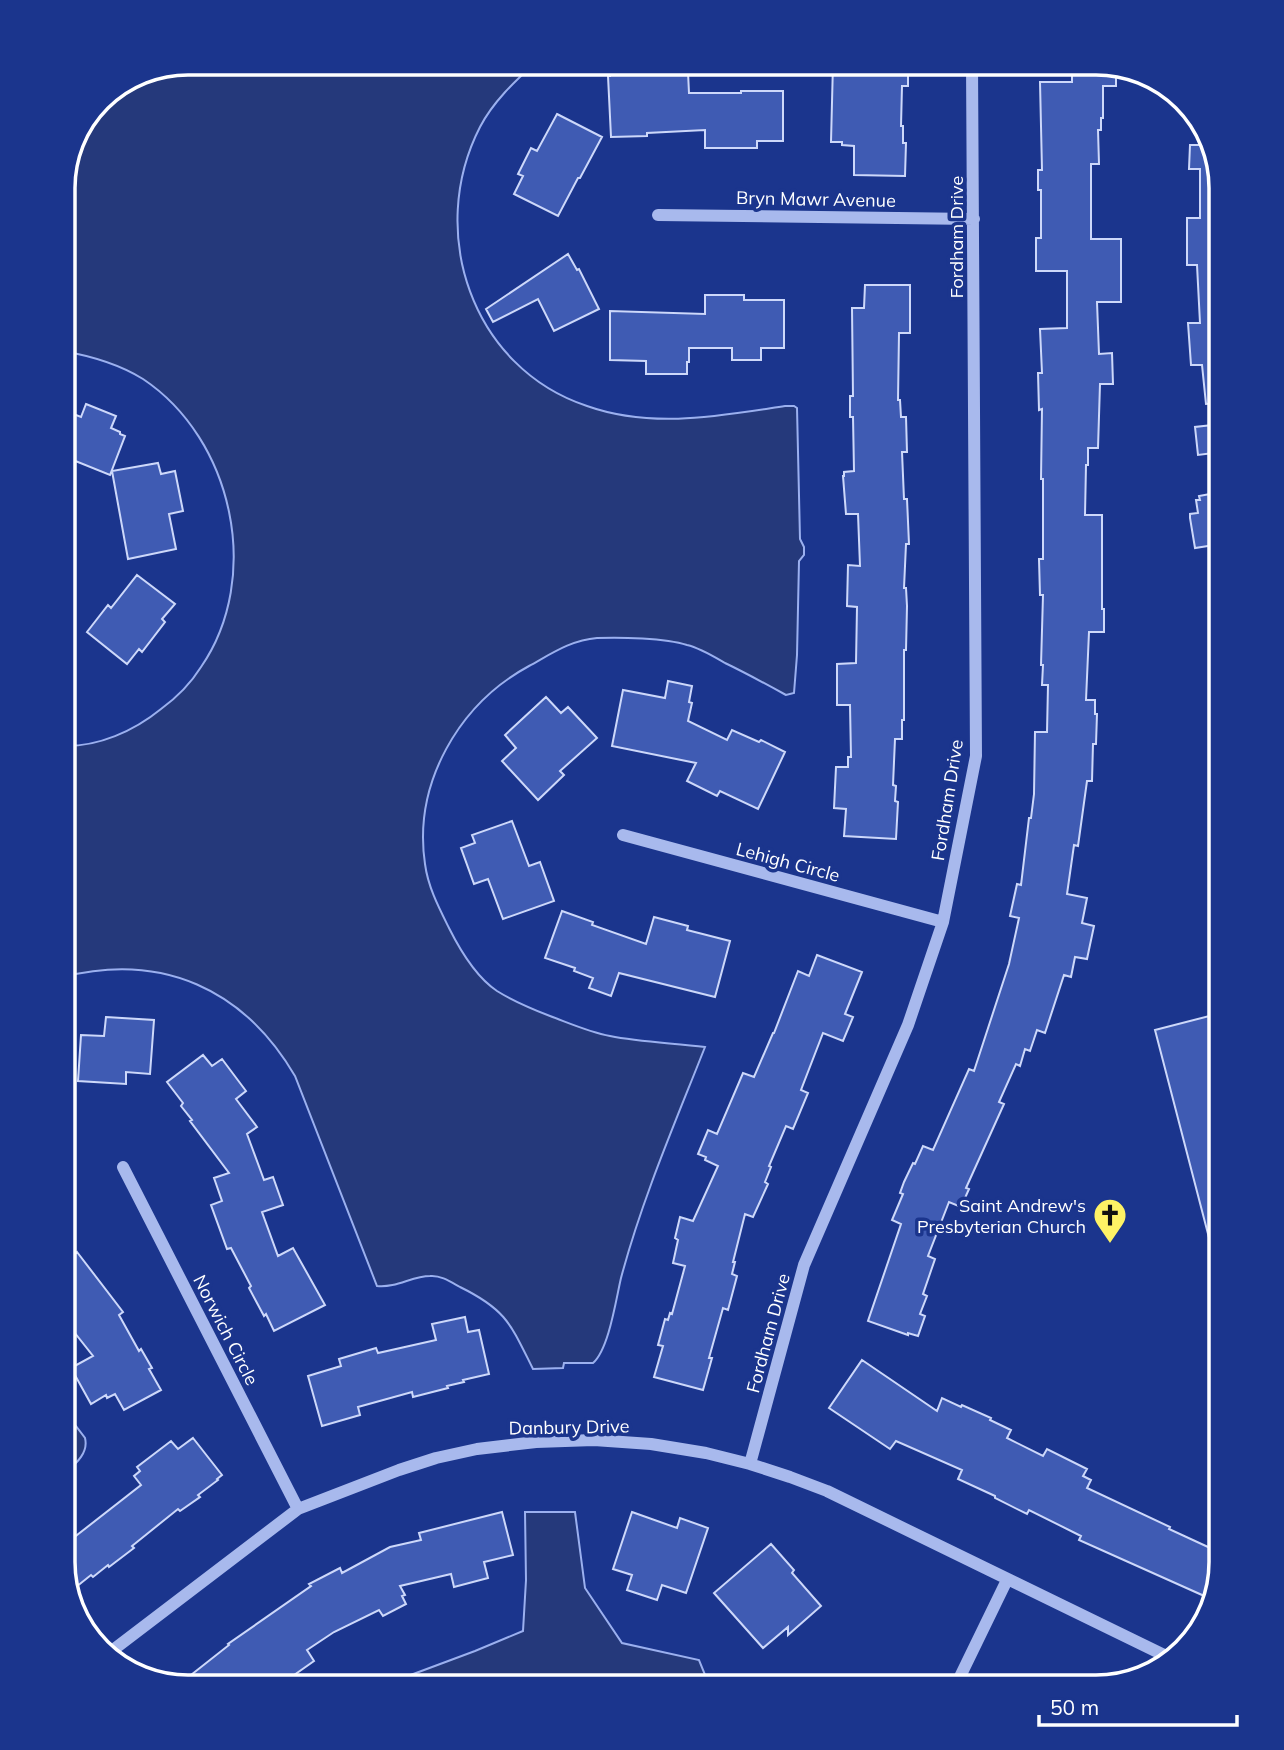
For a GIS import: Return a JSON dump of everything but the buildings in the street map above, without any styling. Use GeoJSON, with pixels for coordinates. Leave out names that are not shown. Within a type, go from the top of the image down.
{"type":"FeatureCollection","features":[{"type":"Feature","properties":{"kind":"street","name":"Fordham Drive"},"geometry":{"type":"LineString","coordinates":[[750,1464],[804,1265],[908,1025],[943,922],[976,757],[972,75]]}},
{"type":"Feature","properties":{"kind":"street","name":"Bryn Mawr Avenue"},"geometry":{"type":"LineString","coordinates":[[658,215],[974,219]]}},
{"type":"Feature","properties":{"kind":"street","name":"Lehigh Circle"},"geometry":{"type":"LineString","coordinates":[[623,835],[943,922]]}},
{"type":"Feature","properties":{"kind":"street","name":"Norwich Circle"},"geometry":{"type":"LineString","coordinates":[[123,1167],[298,1509]]}},
{"type":"Feature","properties":{"kind":"street","name":"Danbury Drive"},"geometry":{"type":"LineString","coordinates":[[116,1648],[298,1509],[436,1458],[536,1442],[594,1440],[651,1444],[706,1453],[790,1476],[827,1491],[1161,1654]]}},
{"type":"Feature","properties":{"kind":"street"},"geometry":{"type":"LineString","coordinates":[[961,1675],[1007,1580]]}},
{"type":"Feature","properties":{"kind":"water"},"geometry":{"type":"Polygon","coordinates":[[[189,75],[522,75],[491,109],[480,127],[464,168],[458,210],[460,251],[470,292],[488,329],[514,361],[547,387],[587,406],[611,413],[661,419],[710,416],[785,406],[797,408],[800,539],[804,555],[799,561],[794,693],[786,695],[692,646],[655,639],[597,638],[578,642],[529,666],[504,682],[482,702],[462,724],[446,749],[426,804],[423,834],[426,873],[431,889],[458,945],[475,971],[489,985],[523,1005],[594,1032],[633,1040],[705,1047],[649,1190],[629,1249],[608,1335],[593,1363],[564,1363],[563,1368],[533,1369],[513,1330],[498,1311],[476,1295],[442,1278],[423,1277],[377,1286],[295,1076],[251,1020],[225,1000],[197,984],[166,974],[134,970],[75,975],[75,746],[102,741],[127,731],[167,705],[193,679],[220,631],[231,592],[234,552],[229,512],[217,473],[199,437],[174,405],[143,379],[124,369],[75,353],[75,181],[87,138],[114,103],[132,90],[166,77],[189,75]]]}},
{"type":"Feature","properties":{"kind":"water"},"geometry":{"type":"Polygon","coordinates":[[[75,1425],[85,1438],[86,1444],[75,1464],[75,1425]]]}},
{"type":"Feature","properties":{"kind":"water"},"geometry":{"type":"Polygon","coordinates":[[[525,1512],[575,1512],[585,1588],[622,1643],[699,1660],[705,1675],[411,1675],[523,1631],[526,1580],[525,1512]]]}},
{"type":"Feature","properties":{"kind":"place","name":"Saint Andrew's Presbyterian Church"},"geometry":{"type":"Point","coordinates":[1110,1245]}}]}
